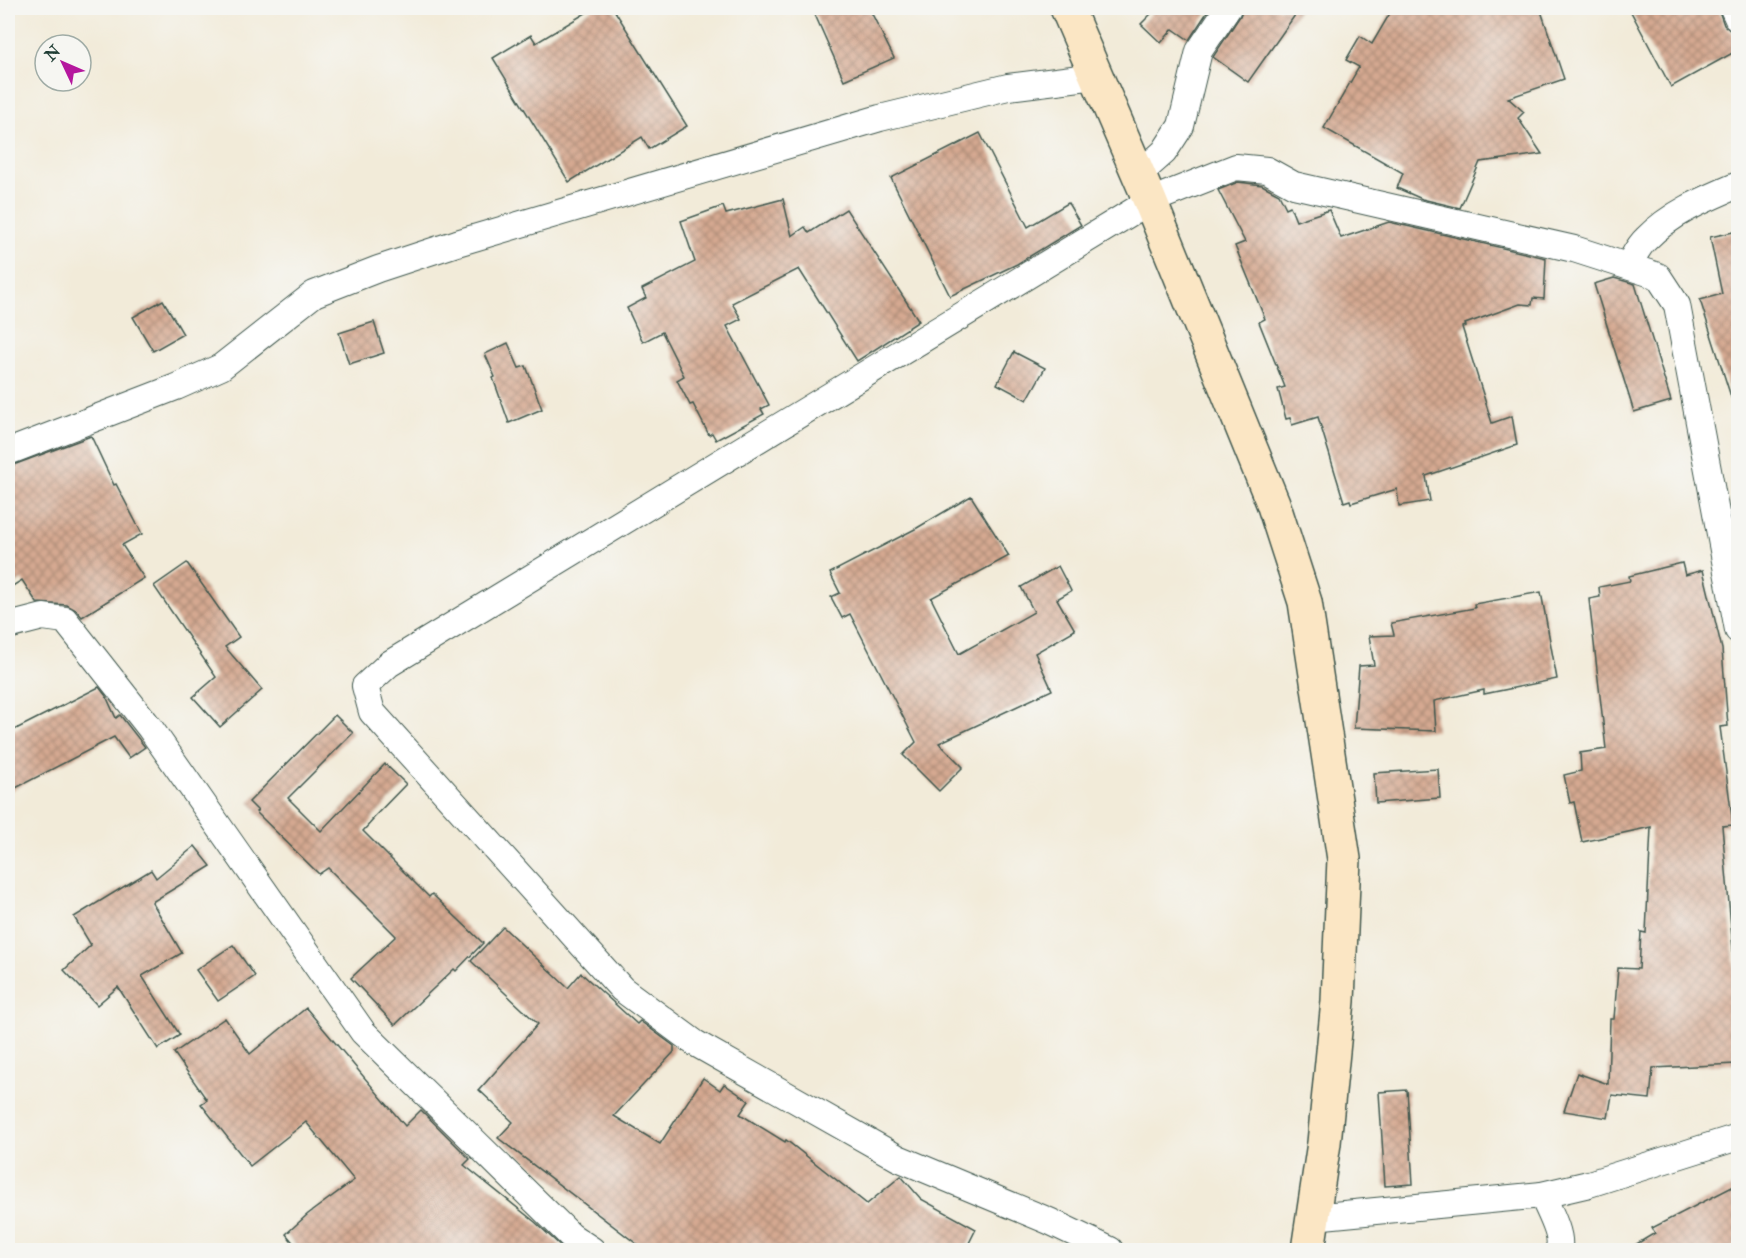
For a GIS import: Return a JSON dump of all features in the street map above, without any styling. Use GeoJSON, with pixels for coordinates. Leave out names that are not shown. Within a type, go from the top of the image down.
{"type":"FeatureCollection","features":[{"type":"Feature","properties":{"kind":"street"},"geometry":{"type":"LineString","coordinates":[[1067,8],[1144,188],[1273,503],[1305,602],[1344,859],[1338,1001],[1324,1143],[1308,1251]]}},
{"type":"Feature","properties":{"kind":"street"},"geometry":{"type":"LineString","coordinates":[[1144,188],[1181,126],[1199,51],[1228,8]]}},
{"type":"Feature","properties":{"kind":"street"},"geometry":{"type":"LineString","coordinates":[[1733,8],[1738,18]]}},
{"type":"Feature","properties":{"kind":"street"},"geometry":{"type":"LineString","coordinates":[[8,452],[221,368],[314,294],[378,269],[468,239],[880,118],[1008,87],[1096,76]]}},
{"type":"Feature","properties":{"kind":"street"},"geometry":{"type":"LineString","coordinates":[[1110,1251],[1049,1221],[898,1158],[695,1043],[622,989],[372,712],[365,686],[389,664],[1144,188],[1236,168],[1267,170],[1294,185],[1574,249],[1658,276],[1677,306],[1738,630]]}},
{"type":"Feature","properties":{"kind":"street"},"geometry":{"type":"LineString","coordinates":[[1628,266],[1644,240],[1664,223],[1702,200],[1738,185]]}},
{"type":"Feature","properties":{"kind":"street"},"geometry":{"type":"LineString","coordinates":[[8,626],[44,617],[65,620],[150,728],[363,1032],[571,1236],[592,1251]]}},
{"type":"Feature","properties":{"kind":"street"},"geometry":{"type":"LineString","coordinates":[[1313,1217],[1542,1195],[1589,1184],[1738,1137]]}},
{"type":"Feature","properties":{"kind":"street"},"geometry":{"type":"LineString","coordinates":[[1542,1195],[1555,1226],[1560,1246],[1558,1251]]}},
{"type":"Feature","properties":{"kind":"building"},"geometry":{"type":"Polygon","coordinates":[[[594,8],[613,8],[687,126],[649,149],[642,137],[569,182],[493,58],[531,35],[536,43],[594,8]]]}},
{"type":"Feature","properties":{"kind":"building"},"geometry":{"type":"Polygon","coordinates":[[[812,8],[869,8],[894,58],[844,80],[812,8]]]}},
{"type":"Feature","properties":{"kind":"building"},"geometry":{"type":"Polygon","coordinates":[[[1144,8],[1210,8],[1189,40],[1173,29],[1161,43],[1141,24],[1152,13],[1144,8]]]}},
{"type":"Feature","properties":{"kind":"building"},"geometry":{"type":"Polygon","coordinates":[[[1243,8],[1300,8],[1248,82],[1213,57],[1243,8]]]}},
{"type":"Feature","properties":{"kind":"building"},"geometry":{"type":"Polygon","coordinates":[[[1393,8],[1540,8],[1564,79],[1508,98],[1524,112],[1518,118],[1542,154],[1480,162],[1460,208],[1422,199],[1397,188],[1403,173],[1324,128],[1359,67],[1346,60],[1360,36],[1372,44],[1393,8]]]}},
{"type":"Feature","properties":{"kind":"building"},"geometry":{"type":"Polygon","coordinates":[[[1629,8],[1718,8],[1724,25],[1733,33],[1738,43],[1738,50],[1671,87],[1629,8]]]}},
{"type":"Feature","properties":{"kind":"building"},"geometry":{"type":"Polygon","coordinates":[[[980,133],[1028,227],[1068,203],[1081,225],[1017,264],[950,296],[891,178],[980,133]]]}},
{"type":"Feature","properties":{"kind":"building"},"geometry":{"type":"Polygon","coordinates":[[[1238,182],[1262,185],[1279,194],[1286,208],[1290,206],[1296,221],[1329,210],[1341,238],[1389,222],[1546,258],[1544,299],[1533,298],[1532,305],[1520,304],[1462,327],[1492,423],[1512,416],[1517,445],[1426,476],[1430,501],[1399,506],[1397,489],[1351,503],[1350,500],[1344,502],[1318,417],[1292,425],[1290,418],[1286,419],[1278,389],[1285,387],[1259,322],[1265,319],[1235,246],[1245,242],[1218,190],[1238,182]]]}},
{"type":"Feature","properties":{"kind":"building"},"geometry":{"type":"Polygon","coordinates":[[[783,199],[792,236],[805,227],[809,233],[846,209],[919,321],[857,361],[799,269],[732,303],[741,319],[727,326],[769,405],[761,409],[764,414],[716,440],[712,433],[709,435],[677,380],[684,376],[662,332],[643,342],[627,308],[646,298],[642,289],[695,262],[681,221],[723,206],[726,214],[783,199]]]}},
{"type":"Feature","properties":{"kind":"building"},"geometry":{"type":"Polygon","coordinates":[[[1738,231],[1738,403],[1733,403],[1700,300],[1722,294],[1710,237],[1738,231]]]}},
{"type":"Feature","properties":{"kind":"building"},"geometry":{"type":"Polygon","coordinates":[[[1614,278],[1635,284],[1671,401],[1634,412],[1594,284],[1614,278]]]}},
{"type":"Feature","properties":{"kind":"building"},"geometry":{"type":"Polygon","coordinates":[[[163,300],[183,334],[153,351],[133,317],[163,300]]]}},
{"type":"Feature","properties":{"kind":"building"},"geometry":{"type":"Polygon","coordinates":[[[374,322],[384,353],[349,364],[339,333],[374,322]]]}},
{"type":"Feature","properties":{"kind":"building"},"geometry":{"type":"Polygon","coordinates":[[[508,343],[519,368],[526,366],[542,409],[509,423],[493,378],[495,377],[485,354],[508,343]]]}},
{"type":"Feature","properties":{"kind":"building"},"geometry":{"type":"Polygon","coordinates":[[[1014,352],[1045,368],[1027,400],[997,384],[1014,352]]]}},
{"type":"Feature","properties":{"kind":"building"},"geometry":{"type":"Polygon","coordinates":[[[91,436],[114,485],[116,484],[142,534],[122,545],[144,578],[82,617],[67,605],[37,603],[22,580],[8,589],[8,467],[91,436]]]}},
{"type":"Feature","properties":{"kind":"building"},"geometry":{"type":"Polygon","coordinates":[[[971,496],[1009,556],[931,598],[959,654],[1034,612],[1021,587],[1058,566],[1071,591],[1057,599],[1075,630],[1035,653],[1052,690],[939,743],[963,767],[939,791],[903,755],[916,742],[850,614],[842,618],[831,597],[840,593],[830,573],[917,528],[971,496]]]}},
{"type":"Feature","properties":{"kind":"building"},"geometry":{"type":"Polygon","coordinates":[[[187,563],[239,637],[225,647],[262,690],[220,727],[193,697],[216,677],[154,586],[187,563]]]}},
{"type":"Feature","properties":{"kind":"building"},"geometry":{"type":"Polygon","coordinates":[[[1682,563],[1685,575],[1703,570],[1722,649],[1728,726],[1720,727],[1733,825],[1722,826],[1736,982],[1734,1025],[1736,1064],[1653,1068],[1650,1099],[1612,1095],[1608,1118],[1564,1111],[1577,1073],[1608,1084],[1610,1019],[1614,1019],[1618,968],[1639,969],[1641,932],[1646,933],[1651,827],[1582,842],[1574,802],[1570,803],[1564,775],[1581,771],[1580,753],[1606,749],[1589,599],[1600,597],[1599,587],[1630,581],[1629,576],[1682,563]]]}},
{"type":"Feature","properties":{"kind":"building"},"geometry":{"type":"Polygon","coordinates":[[[1541,592],[1557,679],[1484,694],[1484,690],[1434,701],[1436,731],[1354,728],[1359,666],[1374,665],[1369,636],[1394,635],[1391,623],[1475,608],[1474,604],[1541,592]]]}},
{"type":"Feature","properties":{"kind":"building"},"geometry":{"type":"Polygon","coordinates":[[[99,687],[106,696],[116,718],[120,715],[145,747],[129,758],[114,737],[8,792],[8,733],[99,687]]]}},
{"type":"Feature","properties":{"kind":"building"},"geometry":{"type":"Polygon","coordinates":[[[335,715],[353,733],[288,798],[321,831],[385,764],[406,784],[363,831],[429,897],[432,894],[483,943],[456,971],[454,969],[395,1025],[351,978],[396,936],[328,868],[319,874],[256,812],[258,811],[249,802],[335,715]]]}},
{"type":"Feature","properties":{"kind":"building"},"geometry":{"type":"Polygon","coordinates":[[[1438,769],[1440,798],[1376,803],[1374,773],[1438,769]]]}},
{"type":"Feature","properties":{"kind":"building"},"geometry":{"type":"Polygon","coordinates":[[[195,846],[211,866],[152,902],[182,953],[142,976],[180,1035],[158,1049],[118,987],[97,1005],[64,970],[91,945],[74,917],[151,870],[156,878],[195,846]]]}},
{"type":"Feature","properties":{"kind":"building"},"geometry":{"type":"Polygon","coordinates":[[[503,927],[568,988],[581,973],[637,1024],[640,1021],[674,1046],[674,1052],[614,1116],[660,1144],[703,1078],[720,1090],[724,1084],[749,1101],[740,1114],[785,1142],[786,1140],[867,1204],[901,1176],[921,1199],[976,1229],[965,1251],[646,1251],[498,1138],[513,1122],[479,1090],[538,1024],[471,961],[503,927]]]}},
{"type":"Feature","properties":{"kind":"building"},"geometry":{"type":"Polygon","coordinates":[[[233,945],[255,976],[218,1001],[196,970],[233,945]]]}},
{"type":"Feature","properties":{"kind":"building"},"geometry":{"type":"Polygon","coordinates":[[[306,1008],[405,1126],[421,1110],[470,1159],[464,1165],[535,1222],[566,1251],[300,1251],[286,1234],[308,1214],[354,1180],[306,1122],[250,1166],[201,1104],[207,1100],[174,1053],[225,1018],[250,1054],[306,1008]]]}},
{"type":"Feature","properties":{"kind":"building"},"geometry":{"type":"Polygon","coordinates":[[[1407,1090],[1413,1184],[1385,1186],[1379,1092],[1407,1090]]]}},
{"type":"Feature","properties":{"kind":"building"},"geometry":{"type":"Polygon","coordinates":[[[1738,1184],[1738,1251],[1625,1251],[1655,1233],[1652,1228],[1738,1184]]]}}]}
